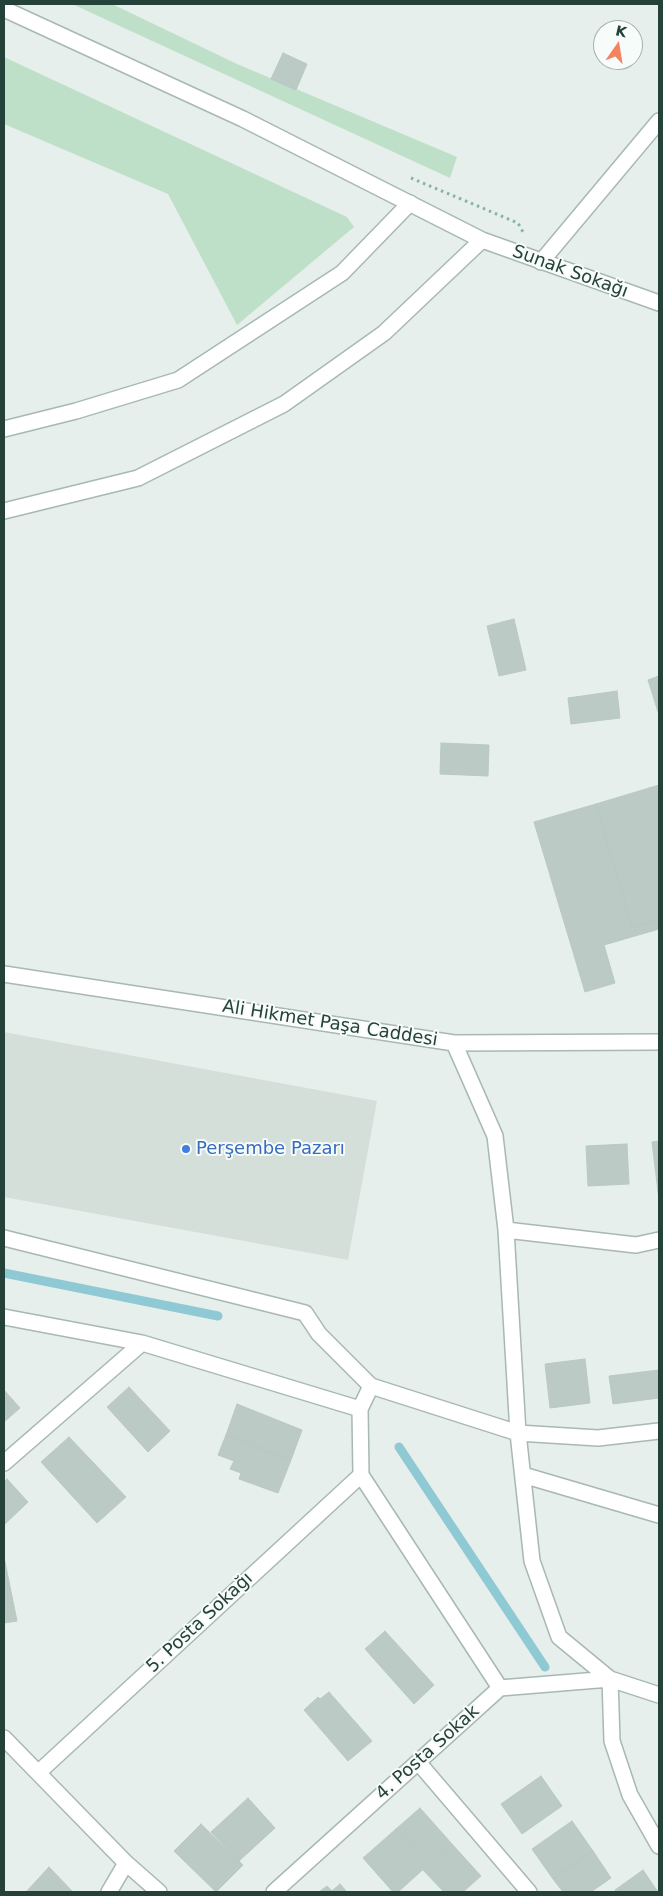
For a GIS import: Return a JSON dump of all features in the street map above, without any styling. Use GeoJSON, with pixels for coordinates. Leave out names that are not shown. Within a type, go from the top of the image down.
{"type":"FeatureCollection","features":[{"type":"Feature","properties":{"kind":"street","name":"Sunak Sokağı"},"geometry":{"type":"LineString","coordinates":[[4,9],[243,118],[482,240],[659,304]]}},
{"type":"Feature","properties":{"kind":"street"},"geometry":{"type":"LineString","coordinates":[[541,262],[659,121]]}},
{"type":"Feature","properties":{"kind":"street"},"geometry":{"type":"LineString","coordinates":[[4,429],[76,411],[178,380],[342,273],[410,203]]}},
{"type":"Feature","properties":{"kind":"street"},"geometry":{"type":"LineString","coordinates":[[4,511],[138,478],[284,404],[384,333],[482,240]]}},
{"type":"Feature","properties":{"kind":"street","name":"Ali Hikmet Paşa Caddesi"},"geometry":{"type":"LineString","coordinates":[[4,974],[454,1043],[659,1042]]}},
{"type":"Feature","properties":{"kind":"street"},"geometry":{"type":"LineString","coordinates":[[454,1043],[495,1136],[506,1230],[518,1433],[532,1561],[559,1637],[610,1679],[659,1695]]}},
{"type":"Feature","properties":{"kind":"street"},"geometry":{"type":"LineString","coordinates":[[506,1230],[636,1245],[659,1240]]}},
{"type":"Feature","properties":{"kind":"street"},"geometry":{"type":"LineString","coordinates":[[4,1238],[305,1313],[319,1334],[371,1386],[518,1433],[598,1438],[659,1431]]}},
{"type":"Feature","properties":{"kind":"street"},"geometry":{"type":"LineString","coordinates":[[4,1317],[142,1343],[360,1408]]}},
{"type":"Feature","properties":{"kind":"street"},"geometry":{"type":"LineString","coordinates":[[4,1464],[142,1343]]}},
{"type":"Feature","properties":{"kind":"street"},"geometry":{"type":"LineString","coordinates":[[371,1386],[360,1408],[361,1475],[500,1688],[610,1679]]}},
{"type":"Feature","properties":{"kind":"street","name":"5. Posta Sokağı"},"geometry":{"type":"LineString","coordinates":[[39,1772],[361,1475]]}},
{"type":"Feature","properties":{"kind":"street"},"geometry":{"type":"LineString","coordinates":[[523,1475],[659,1515]]}},
{"type":"Feature","properties":{"kind":"street"},"geometry":{"type":"LineString","coordinates":[[610,1679],[612,1742],[630,1795],[659,1846]]}},
{"type":"Feature","properties":{"kind":"street","name":"4. Posta Sokak"},"geometry":{"type":"LineString","coordinates":[[274,1892],[500,1688]]}},
{"type":"Feature","properties":{"kind":"street"},"geometry":{"type":"LineString","coordinates":[[4,1738],[126,1863],[159,1892]]}},
{"type":"Feature","properties":{"kind":"street"},"geometry":{"type":"LineString","coordinates":[[418,1762],[529,1892]]}},
{"type":"Feature","properties":{"kind":"street"},"geometry":{"type":"LineString","coordinates":[[109,1892],[126,1863]]}},
{"type":"Feature","properties":{"kind":"shaded area","name":"Perşembe Pazarı"},"geometry":{"type":"Polygon","coordinates":[[[4,1032],[377,1101],[348,1260],[4,1197],[4,1032]]]}},
{"type":"Feature","properties":{"kind":"green space"},"geometry":{"type":"Polygon","coordinates":[[[72,4],[112,4],[237,64],[457,157],[450,178],[72,4]]]}},
{"type":"Feature","properties":{"kind":"green space"},"geometry":{"type":"Polygon","coordinates":[[[4,57],[347,217],[354,227],[237,325],[168,194],[4,124],[4,57]]]}},
{"type":"Feature","properties":{"kind":"building"},"geometry":{"type":"Polygon","coordinates":[[[283,53],[307,64],[296,90],[271,79],[283,53]]]}},
{"type":"Feature","properties":{"kind":"building"},"geometry":{"type":"Polygon","coordinates":[[[514,619],[526,670],[499,676],[487,626],[514,619]]]}},
{"type":"Feature","properties":{"kind":"building"},"geometry":{"type":"Polygon","coordinates":[[[659,676],[659,715],[648,680],[659,676]]]}},
{"type":"Feature","properties":{"kind":"building"},"geometry":{"type":"Polygon","coordinates":[[[617,691],[620,718],[571,724],[568,698],[617,691]]]}},
{"type":"Feature","properties":{"kind":"building"},"geometry":{"type":"Polygon","coordinates":[[[441,743],[489,745],[488,776],[440,774],[441,743]]]}},
{"type":"Feature","properties":{"kind":"building"},"geometry":{"type":"Polygon","coordinates":[[[659,785],[659,919],[632,927],[596,804],[659,785]]]}},
{"type":"Feature","properties":{"kind":"building"},"geometry":{"type":"Polygon","coordinates":[[[596,804],[632,927],[659,919],[659,929],[604,945],[615,983],[585,992],[534,822],[596,804]]]}},
{"type":"Feature","properties":{"kind":"building"},"geometry":{"type":"Polygon","coordinates":[[[659,1141],[659,1200],[652,1142],[659,1141]]]}},
{"type":"Feature","properties":{"kind":"building"},"geometry":{"type":"Polygon","coordinates":[[[627,1144],[629,1184],[588,1186],[586,1146],[627,1144]]]}},
{"type":"Feature","properties":{"kind":"building"},"geometry":{"type":"Polygon","coordinates":[[[585,1359],[590,1403],[550,1408],[545,1364],[585,1359]]]}},
{"type":"Feature","properties":{"kind":"building"},"geometry":{"type":"Polygon","coordinates":[[[659,1370],[659,1398],[613,1404],[609,1376],[659,1370]]]}},
{"type":"Feature","properties":{"kind":"building"},"geometry":{"type":"Polygon","coordinates":[[[129,1387],[170,1431],[148,1452],[107,1407],[129,1387]]]}},
{"type":"Feature","properties":{"kind":"building"},"geometry":{"type":"Polygon","coordinates":[[[4,1390],[20,1408],[4,1422],[4,1390]]]}},
{"type":"Feature","properties":{"kind":"building"},"geometry":{"type":"Polygon","coordinates":[[[237,1404],[302,1430],[291,1460],[226,1435],[237,1404]]]}},
{"type":"Feature","properties":{"kind":"building"},"geometry":{"type":"Polygon","coordinates":[[[226,1435],[291,1460],[278,1493],[239,1479],[241,1473],[230,1469],[234,1461],[218,1455],[226,1435]]]}},
{"type":"Feature","properties":{"kind":"building"},"geometry":{"type":"Polygon","coordinates":[[[69,1437],[126,1497],[97,1523],[41,1462],[69,1437]]]}},
{"type":"Feature","properties":{"kind":"building"},"geometry":{"type":"Polygon","coordinates":[[[7,1479],[28,1502],[4,1525],[4,1482],[7,1479]]]}},
{"type":"Feature","properties":{"kind":"building"},"geometry":{"type":"Polygon","coordinates":[[[4,1557],[17,1621],[4,1623],[4,1557]]]}},
{"type":"Feature","properties":{"kind":"building"},"geometry":{"type":"Polygon","coordinates":[[[385,1631],[434,1685],[414,1704],[365,1649],[385,1631]]]}},
{"type":"Feature","properties":{"kind":"building"},"geometry":{"type":"Polygon","coordinates":[[[329,1692],[372,1741],[348,1761],[304,1710],[318,1697],[320,1699],[329,1692]]]}},
{"type":"Feature","properties":{"kind":"building"},"geometry":{"type":"Polygon","coordinates":[[[541,1776],[562,1806],[522,1834],[501,1804],[541,1776]]]}},
{"type":"Feature","properties":{"kind":"building"},"geometry":{"type":"Polygon","coordinates":[[[248,1798],[275,1828],[239,1861],[211,1832],[248,1798]]]}},
{"type":"Feature","properties":{"kind":"building"},"geometry":{"type":"Polygon","coordinates":[[[420,1808],[452,1844],[428,1865],[396,1829],[420,1808]]]}},
{"type":"Feature","properties":{"kind":"building"},"geometry":{"type":"Polygon","coordinates":[[[572,1821],[593,1851],[553,1879],[532,1849],[572,1821]]]}},
{"type":"Feature","properties":{"kind":"building"},"geometry":{"type":"Polygon","coordinates":[[[201,1824],[243,1865],[216,1892],[174,1851],[201,1824]]]}},
{"type":"Feature","properties":{"kind":"building"},"geometry":{"type":"Polygon","coordinates":[[[396,1829],[428,1865],[398,1892],[393,1892],[363,1858],[396,1829]]]}},
{"type":"Feature","properties":{"kind":"building"},"geometry":{"type":"Polygon","coordinates":[[[452,1844],[481,1876],[463,1892],[444,1892],[423,1870],[452,1844]]]}},
{"type":"Feature","properties":{"kind":"building"},"geometry":{"type":"Polygon","coordinates":[[[593,1851],[611,1878],[591,1892],[563,1892],[553,1879],[593,1851]]]}},
{"type":"Feature","properties":{"kind":"building"},"geometry":{"type":"Polygon","coordinates":[[[49,1867],[73,1892],[26,1892],[49,1867]]]}},
{"type":"Feature","properties":{"kind":"building"},"geometry":{"type":"Polygon","coordinates":[[[643,1870],[658,1892],[616,1892],[615,1890],[643,1870]]]}},
{"type":"Feature","properties":{"kind":"building"},"geometry":{"type":"Polygon","coordinates":[[[340,1884],[347,1892],[319,1892],[327,1886],[332,1891],[340,1884]]]}},
{"type":"Feature","properties":{"kind":"waterway"},"geometry":{"type":"LineString","coordinates":[[4,1273],[218,1316]]}},
{"type":"Feature","properties":{"kind":"waterway"},"geometry":{"type":"LineString","coordinates":[[399,1447],[545,1667]]}},
{"type":"Feature","properties":{"kind":"place","name":"Perşembe Pazarı"},"geometry":{"type":"Point","coordinates":[186,1149]}}]}
